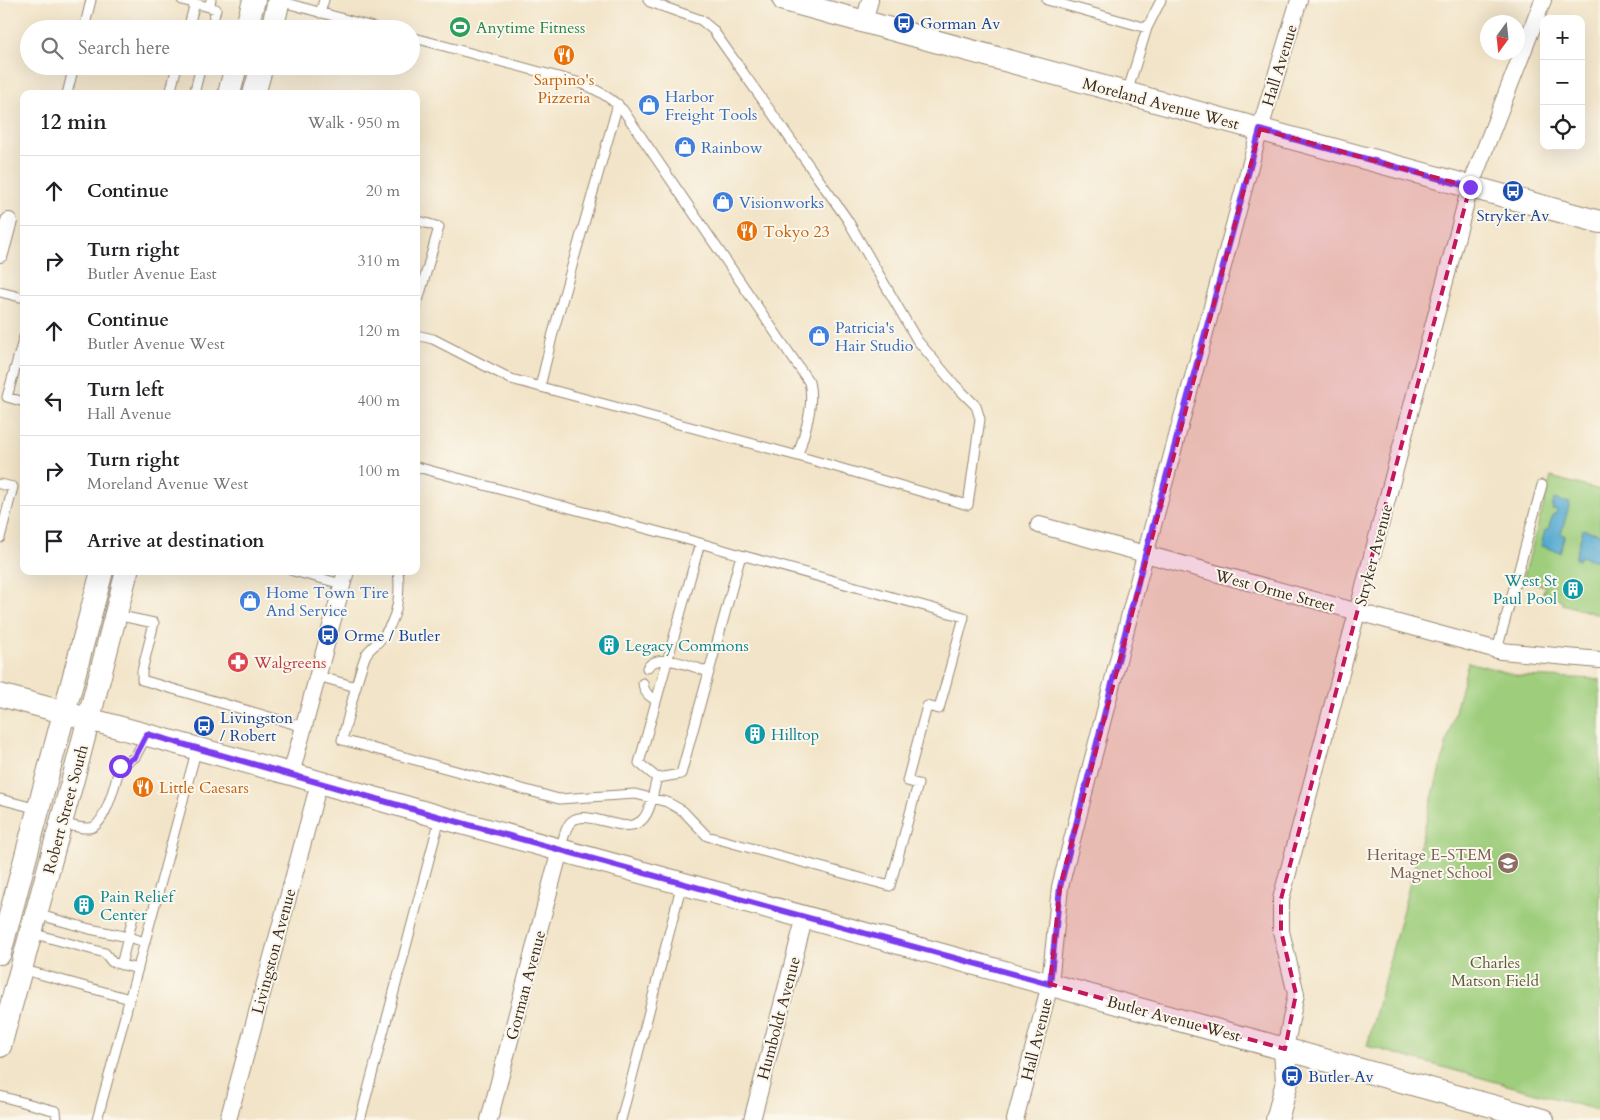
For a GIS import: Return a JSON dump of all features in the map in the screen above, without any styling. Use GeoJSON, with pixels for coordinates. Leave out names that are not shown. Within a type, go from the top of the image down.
{"type":"FeatureCollection","features":[{"type":"Feature","properties":{"kind":"street"},"geometry":{"type":"LineString","coordinates":[[248,20],[254,0]]}},
{"type":"Feature","properties":{"kind":"street","name":"Moreland Avenue West"},"geometry":{"type":"LineString","coordinates":[[784,0],[1600,222]]}},
{"type":"Feature","properties":{"kind":"street"},"geometry":{"type":"LineString","coordinates":[[864,22],[870,0]]}},
{"type":"Feature","properties":{"kind":"street","name":"Hall Avenue"},"geometry":{"type":"LineString","coordinates":[[1015,1120],[1050,984],[1060,887],[1145,555],[1260,130],[1299,0]]}},
{"type":"Feature","properties":{"kind":"street","name":"Stryker Avenue"},"geometry":{"type":"LineString","coordinates":[[1277,1120],[1287,1082],[1285,1049],[1296,994],[1281,931],[1281,899],[1470,187],[1543,0]]}},
{"type":"Feature","properties":{"kind":"street"},"geometry":{"type":"LineString","coordinates":[[274,20],[279,1]]}},
{"type":"Feature","properties":{"kind":"street"},"geometry":{"type":"LineString","coordinates":[[230,90],[234,75]]}},
{"type":"Feature","properties":{"kind":"street"},"geometry":{"type":"LineString","coordinates":[[255,90],[259,75]]}},
{"type":"Feature","properties":{"kind":"street"},"geometry":{"type":"LineString","coordinates":[[0,254],[11,221]]}},
{"type":"Feature","properties":{"kind":"street","name":"West Orme Street"},"geometry":{"type":"LineString","coordinates":[[1039,525],[1497,650],[1600,660]]}},
{"type":"Feature","properties":{"kind":"street","name":"Robert Street South"},"geometry":{"type":"LineString","coordinates":[[0,954],[4,926],[38,809],[101,575]]}},
{"type":"Feature","properties":{"kind":"street","name":"Robert Street South"},"geometry":{"type":"LineString","coordinates":[[0,1046],[89,718],[125,575]]}},
{"type":"Feature","properties":{"kind":"street"},"geometry":{"type":"LineString","coordinates":[[291,774],[344,578]]}},
{"type":"Feature","properties":{"kind":"street","name":"Butler Avenue West"},"geometry":{"type":"LineString","coordinates":[[0,695],[1285,1049],[1491,1109],[1543,1120]]}},
{"type":"Feature","properties":{"kind":"street","name":"Livingston Avenue"},"geometry":{"type":"LineString","coordinates":[[228,1120],[319,782]]}},
{"type":"Feature","properties":{"kind":"street","name":"Gorman Avenue"},"geometry":{"type":"LineString","coordinates":[[489,1120],[560,850]]}},
{"type":"Feature","properties":{"kind":"street","name":"Humboldt Avenue"},"geometry":{"type":"LineString","coordinates":[[752,1120],[805,916]]}},
{"type":"Feature","properties":{"kind":"lane"},"geometry":{"type":"LineString","coordinates":[[86,20],[91,0]]}},
{"type":"Feature","properties":{"kind":"lane"},"geometry":{"type":"LineString","coordinates":[[182,0],[194,4],[212,5],[211,20]]}},
{"type":"Feature","properties":{"kind":"lane"},"geometry":{"type":"LineString","coordinates":[[320,12],[324,0]]}},
{"type":"Feature","properties":{"kind":"lane"},"geometry":{"type":"LineString","coordinates":[[420,336],[432,339],[511,380],[798,456],[968,505],[980,419],[976,406],[954,384],[917,340],[848,220],[713,30],[701,20],[648,0]]}},
{"type":"Feature","properties":{"kind":"lane"},"geometry":{"type":"LineString","coordinates":[[1047,0],[1147,28]]}},
{"type":"Feature","properties":{"kind":"lane"},"geometry":{"type":"LineString","coordinates":[[1127,93],[1147,28],[1161,0]]}},
{"type":"Feature","properties":{"kind":"lane"},"geometry":{"type":"LineString","coordinates":[[279,1],[348,20]]}},
{"type":"Feature","properties":{"kind":"lane"},"geometry":{"type":"LineString","coordinates":[[190,20],[194,4]]}},
{"type":"Feature","properties":{"kind":"lane"},"geometry":{"type":"LineString","coordinates":[[420,39],[577,82],[597,89],[618,104],[809,382],[812,394],[810,408],[798,456]]}},
{"type":"Feature","properties":{"kind":"lane"},"geometry":{"type":"LineString","coordinates":[[68,90],[72,75]]}},
{"type":"Feature","properties":{"kind":"lane"},"geometry":{"type":"LineString","coordinates":[[171,90],[175,75]]}},
{"type":"Feature","properties":{"kind":"lane"},"geometry":{"type":"LineString","coordinates":[[195,90],[199,75]]}},
{"type":"Feature","properties":{"kind":"lane"},"geometry":{"type":"LineString","coordinates":[[540,387],[553,333],[618,104]]}},
{"type":"Feature","properties":{"kind":"lane"},"geometry":{"type":"LineString","coordinates":[[420,221],[439,227],[420,294]]}},
{"type":"Feature","properties":{"kind":"lane"},"geometry":{"type":"LineString","coordinates":[[0,292],[20,297]]}},
{"type":"Feature","properties":{"kind":"lane"},"geometry":{"type":"LineString","coordinates":[[20,349],[4,396],[20,401]]}},
{"type":"Feature","properties":{"kind":"lane"},"geometry":{"type":"LineString","coordinates":[[398,575],[398,605],[391,623],[381,640],[366,654],[342,740],[559,799],[635,794],[668,802],[683,811],[707,836],[890,886],[918,784],[907,781],[927,706],[939,709],[964,617],[700,543],[420,469]]}},
{"type":"Feature","properties":{"kind":"lane"},"geometry":{"type":"LineString","coordinates":[[0,484],[13,487],[0,538]]}},
{"type":"Feature","properties":{"kind":"lane"},"geometry":{"type":"LineString","coordinates":[[1497,650],[1542,485]]}},
{"type":"Feature","properties":{"kind":"lane"},"geometry":{"type":"LineString","coordinates":[[700,543],[639,763],[657,778],[680,774],[741,555]]}},
{"type":"Feature","properties":{"kind":"lane"},"geometry":{"type":"LineString","coordinates":[[322,575],[344,578]]}},
{"type":"Feature","properties":{"kind":"lane"},"geometry":{"type":"LineString","coordinates":[[116,614],[154,624],[142,671],[142,680],[304,727]]}},
{"type":"Feature","properties":{"kind":"lane"},"geometry":{"type":"LineString","coordinates":[[647,668],[651,662],[667,660],[709,672]]}},
{"type":"Feature","properties":{"kind":"lane"},"geometry":{"type":"LineString","coordinates":[[318,676],[356,687]]}},
{"type":"Feature","properties":{"kind":"lane"},"geometry":{"type":"LineString","coordinates":[[643,683],[644,691],[656,700]]}},
{"type":"Feature","properties":{"kind":"lane"},"geometry":{"type":"LineString","coordinates":[[61,823],[90,829],[98,825],[108,805],[120,766],[135,757],[147,734]]}},
{"type":"Feature","properties":{"kind":"lane"},"geometry":{"type":"LineString","coordinates":[[97,1120],[197,748]]}},
{"type":"Feature","properties":{"kind":"lane"},"geometry":{"type":"LineString","coordinates":[[560,850],[568,826],[572,821],[582,818],[626,826],[637,824],[648,811],[657,778]]}},
{"type":"Feature","properties":{"kind":"lane"},"geometry":{"type":"LineString","coordinates":[[0,799],[38,809]]}},
{"type":"Feature","properties":{"kind":"lane"},"geometry":{"type":"LineString","coordinates":[[360,1120],[440,817]]}},
{"type":"Feature","properties":{"kind":"lane"},"geometry":{"type":"LineString","coordinates":[[621,1120],[682,883]]}},
{"type":"Feature","properties":{"kind":"lane"},"geometry":{"type":"LineString","coordinates":[[121,964],[134,913]]}},
{"type":"Feature","properties":{"kind":"lane"},"geometry":{"type":"LineString","coordinates":[[34,924],[90,929],[145,942]]}},
{"type":"Feature","properties":{"kind":"lane"},"geometry":{"type":"LineString","coordinates":[[34,924],[104,953],[112,962],[138,969]]}},
{"type":"Feature","properties":{"kind":"lane"},"geometry":{"type":"LineString","coordinates":[[21,969],[130,999]]}},
{"type":"Feature","properties":{"kind":"lane"},"geometry":{"type":"LineString","coordinates":[[0,1096],[56,1111],[57,1120]]}},
{"type":"Feature","properties":{"kind":"highlighted area"},"geometry":{"type":"Polygon","coordinates":[[[1260,129],[1470,187],[1281,899],[1281,931],[1296,994],[1285,1049],[1050,984],[1060,887],[1260,129]]]}},
{"type":"Feature","properties":{"kind":"green space"},"geometry":{"type":"Polygon","coordinates":[[[1551,477],[1600,490],[1600,615],[1562,604],[1562,600],[1542,595],[1545,586],[1523,580],[1551,477]]]}},
{"type":"Feature","properties":{"kind":"green space","name":"Charles Matson Field"},"geometry":{"type":"Polygon","coordinates":[[[1468,662],[1520,676],[1600,679],[1600,1111],[1367,1046],[1468,662]]]}},
{"type":"Feature","properties":{"kind":"water"},"geometry":{"type":"Polygon","coordinates":[[[1554,499],[1570,503],[1561,534],[1565,535],[1560,552],[1541,546],[1545,530],[1548,530],[1553,514],[1556,514],[1557,510],[1552,509],[1554,499]]]}},
{"type":"Feature","properties":{"kind":"water"},"geometry":{"type":"Polygon","coordinates":[[[1583,529],[1600,534],[1600,562],[1580,556],[1578,560],[1575,559],[1583,529]]]}},
{"type":"Feature","properties":{"kind":"place","name":"Gorman Av"},"geometry":{"type":"Point","coordinates":[904,23]}},
{"type":"Feature","properties":{"kind":"place","name":"Anytime Fitness"},"geometry":{"type":"Point","coordinates":[460,27]}},
{"type":"Feature","properties":{"kind":"place","name":"Sarpino's Pizzeria"},"geometry":{"type":"Point","coordinates":[564,55]}},
{"type":"Feature","properties":{"kind":"place","name":"Harbor Freight Tools"},"geometry":{"type":"Point","coordinates":[649,105]}},
{"type":"Feature","properties":{"kind":"place","name":"Rainbow"},"geometry":{"type":"Point","coordinates":[685,147]}},
{"type":"Feature","properties":{"kind":"place","name":"Stryker Av"},"geometry":{"type":"Point","coordinates":[1513,191]}},
{"type":"Feature","properties":{"kind":"place","name":"Visionworks"},"geometry":{"type":"Point","coordinates":[723,202]}},
{"type":"Feature","properties":{"kind":"place","name":"Tokyo 23"},"geometry":{"type":"Point","coordinates":[747,231]}},
{"type":"Feature","properties":{"kind":"place","name":"Patricia's Hair Studio"},"geometry":{"type":"Point","coordinates":[819,336]}},
{"type":"Feature","properties":{"kind":"place","name":"West St Paul Pool"},"geometry":{"type":"Point","coordinates":[1573,589]}},
{"type":"Feature","properties":{"kind":"place","name":"Home Town Tire And Service"},"geometry":{"type":"Point","coordinates":[250,601]}},
{"type":"Feature","properties":{"kind":"place","name":"Orme / Butler"},"geometry":{"type":"Point","coordinates":[328,635]}},
{"type":"Feature","properties":{"kind":"place","name":"Legacy Commons"},"geometry":{"type":"Point","coordinates":[609,645]}},
{"type":"Feature","properties":{"kind":"place","name":"Walgreens"},"geometry":{"type":"Point","coordinates":[238,662]}},
{"type":"Feature","properties":{"kind":"place","name":"Livingston / Robert"},"geometry":{"type":"Point","coordinates":[204,726]}},
{"type":"Feature","properties":{"kind":"place","name":"Hilltop"},"geometry":{"type":"Point","coordinates":[755,734]}},
{"type":"Feature","properties":{"kind":"place","name":"Little Caesars"},"geometry":{"type":"Point","coordinates":[143,787]}},
{"type":"Feature","properties":{"kind":"place","name":"Heritage E-STEM Magnet School"},"geometry":{"type":"Point","coordinates":[1508,863]}},
{"type":"Feature","properties":{"kind":"place","name":"Pain Relief Center"},"geometry":{"type":"Point","coordinates":[84,905]}},
{"type":"Feature","properties":{"kind":"place","name":"Butler Av"},"geometry":{"type":"Point","coordinates":[1292,1076]}},
{"type":"Feature","properties":{"kind":"route"},"geometry":{"type":"LineString","coordinates":[[120,766],[135,757],[147,734],[440,817],[1050,984],[1060,887],[1145,555],[1260,130],[1470,187]]}}]}
